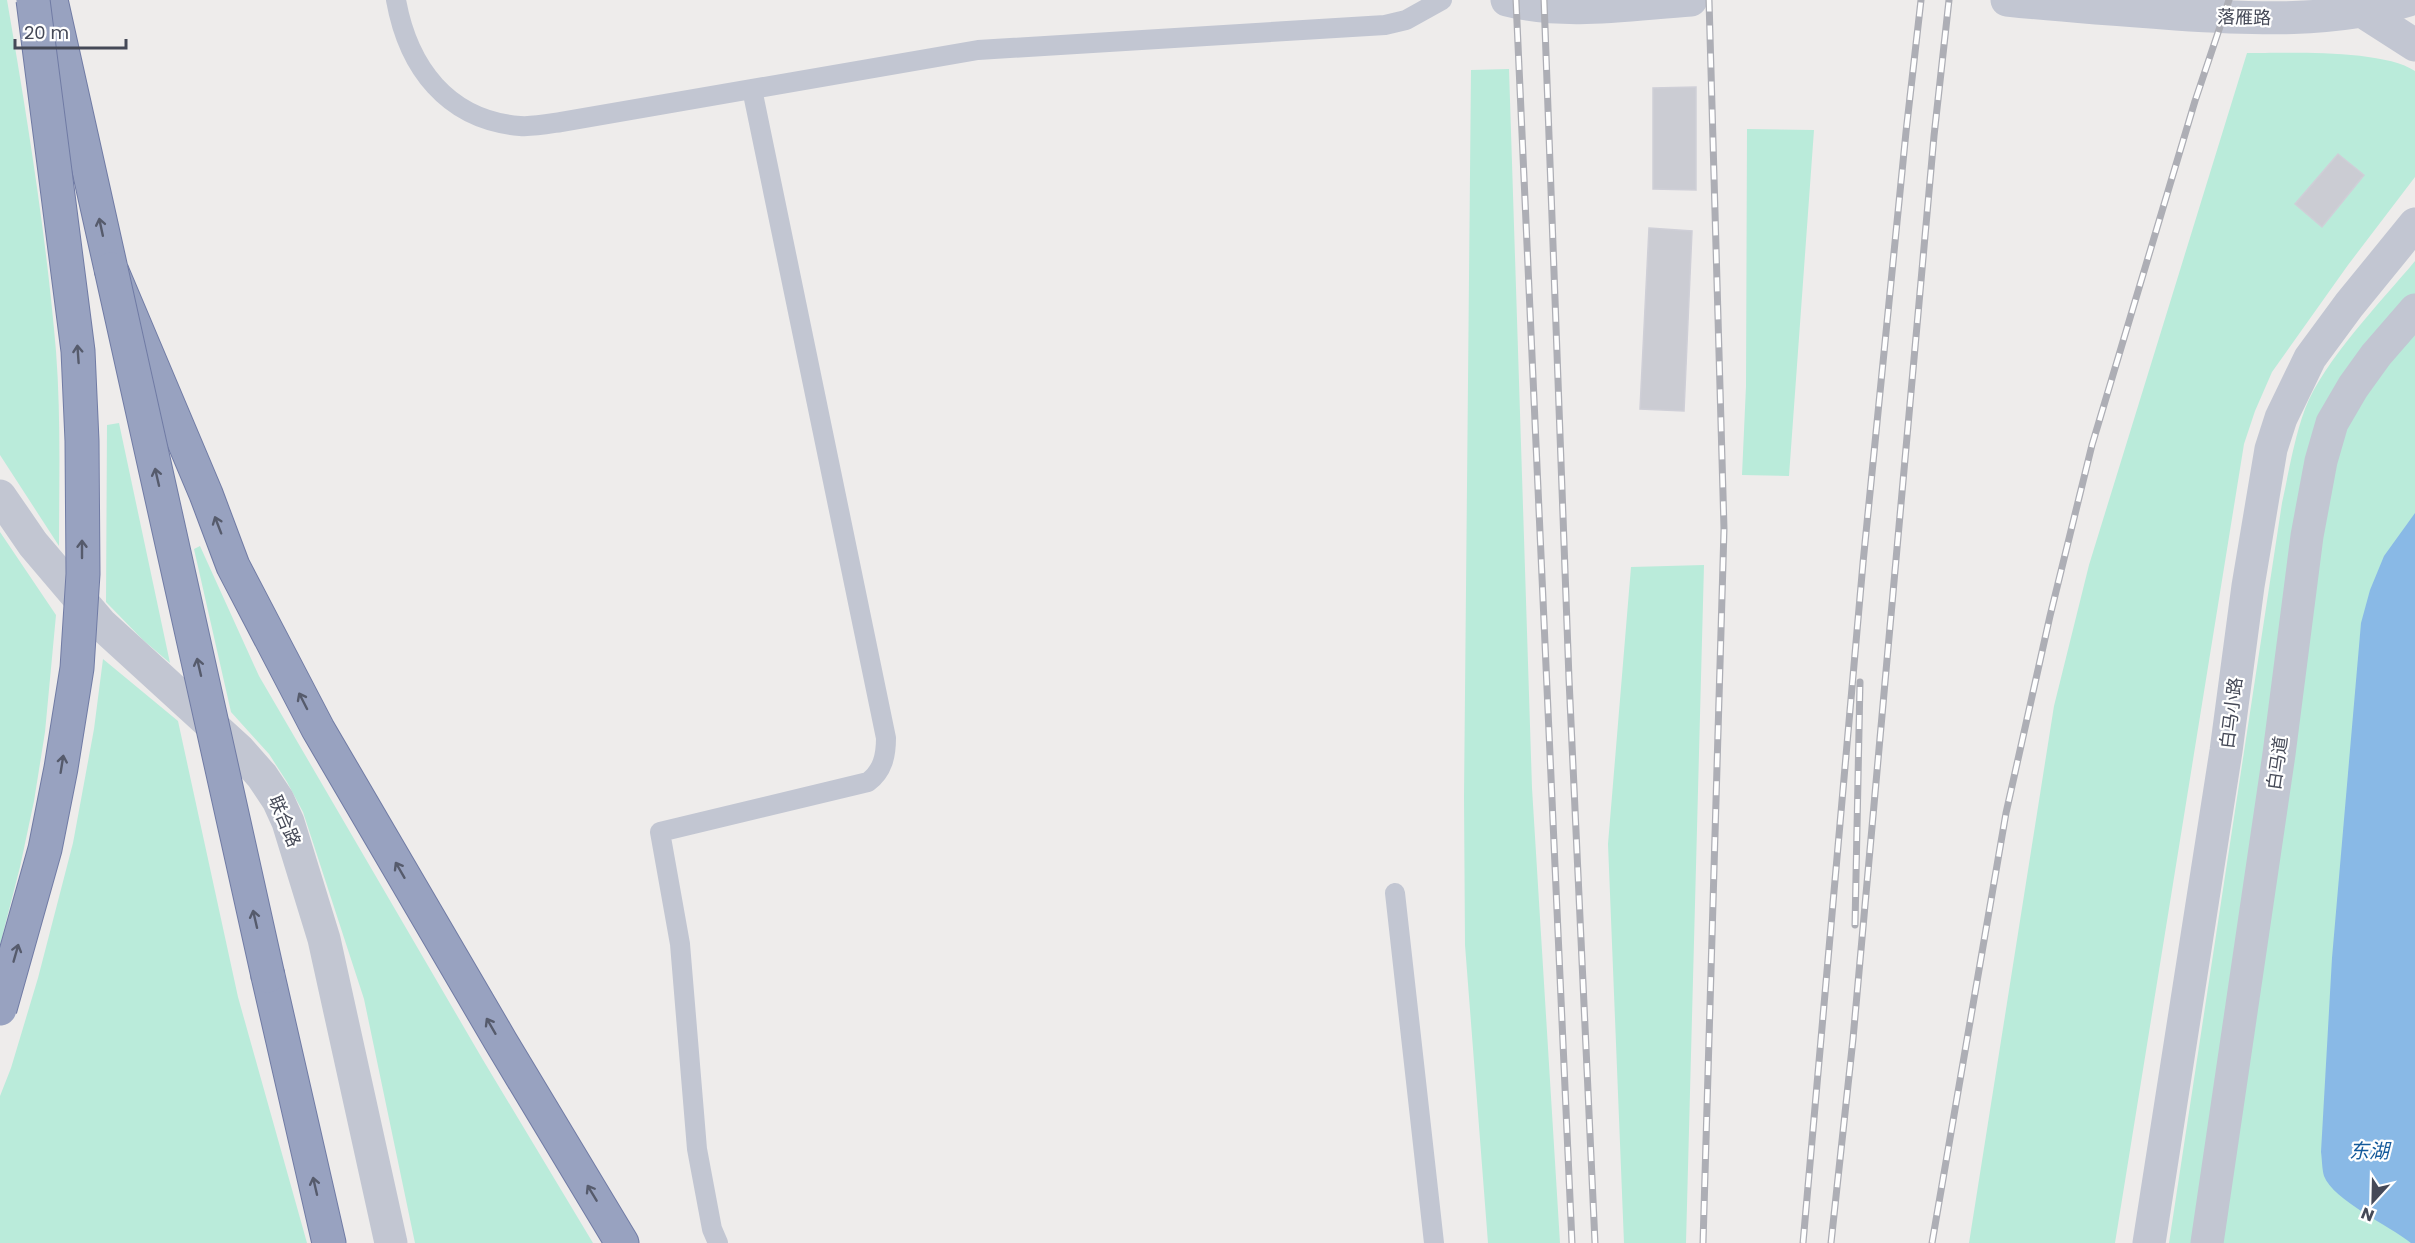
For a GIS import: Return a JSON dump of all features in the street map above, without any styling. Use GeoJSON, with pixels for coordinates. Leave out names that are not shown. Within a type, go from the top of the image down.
{"type":"FeatureCollection","features":[{"type":"Feature","properties":{"kind":"highway"},"geometry":{"type":"LineString","coordinates":[[0,1009],[45,849],[62,768],[77,668],[83,574],[82,441],[78,351],[33,0]]}},
{"type":"Feature","properties":{"kind":"highway"},"geometry":{"type":"LineString","coordinates":[[51,0],[329,1243]]}},
{"type":"Feature","properties":{"kind":"highway"},"geometry":{"type":"LineString","coordinates":[[111,269],[206,494],[233,566],[318,729],[501,1042],[622,1243]]}},
{"type":"Feature","properties":{"kind":"street"},"geometry":{"type":"LineString","coordinates":[[1507,0],[1527,4],[1580,7],[1691,0]]}},
{"type":"Feature","properties":{"kind":"street","name":"落雁路"},"geometry":{"type":"LineString","coordinates":[[2007,0],[2249,19],[2337,15],[2409,0]]}},
{"type":"Feature","properties":{"kind":"street"},"geometry":{"type":"LineString","coordinates":[[2362,11],[2415,45]]}},
{"type":"Feature","properties":{"kind":"street","name":"白马小路"},"geometry":{"type":"LineString","coordinates":[[2150,1243],[2226,751],[2251,563],[2271,448],[2282,418],[2310,358],[2349,305],[2415,224]]}},
{"type":"Feature","properties":{"kind":"street","name":"白马道"},"geometry":{"type":"LineString","coordinates":[[2207,1243],[2279,754],[2307,536],[2321,461],[2332,423],[2353,387],[2376,355],[2415,310]]}},
{"type":"Feature","properties":{"kind":"street","name":"联合路"},"geometry":{"type":"LineString","coordinates":[[0,496],[33,544],[101,624],[239,750],[262,776],[278,800],[288,822],[324,939],[391,1243]]}},
{"type":"Feature","properties":{"kind":"lane"},"geometry":{"type":"LineString","coordinates":[[396,0],[409,47],[419,67],[439,90],[456,104],[497,122],[520,126],[541,125],[978,50],[1385,25],[1406,20],[1442,0]]}},
{"type":"Feature","properties":{"kind":"lane"},"geometry":{"type":"LineString","coordinates":[[718,1243],[712,1229],[697,1149],[680,944],[660,832],[868,782],[875,777],[886,752],[886,738],[752,89]]}},
{"type":"Feature","properties":{"kind":"lane"},"geometry":{"type":"LineString","coordinates":[[1395,893],[1434,1243]]}},
{"type":"Feature","properties":{"kind":"green space"},"geometry":{"type":"Polygon","coordinates":[[[0,0],[7,0],[35,175],[52,307],[59,400],[59,546],[0,455],[0,0]]]}},
{"type":"Feature","properties":{"kind":"green space"},"geometry":{"type":"Polygon","coordinates":[[[2247,53],[2358,56],[2400,64],[2415,71],[2415,177],[2348,265],[2272,372],[2244,444],[2115,1243],[1969,1243],[2054,706],[2089,565],[2247,53]]]}},
{"type":"Feature","properties":{"kind":"green space"},"geometry":{"type":"Polygon","coordinates":[[[1509,69],[1532,788],[1560,1243],[1488,1243],[1465,945],[1464,797],[1471,70],[1509,69]]]}},
{"type":"Feature","properties":{"kind":"green space"},"geometry":{"type":"Polygon","coordinates":[[[1747,129],[1814,130],[1789,476],[1742,475],[1746,386],[1747,129]]]}},
{"type":"Feature","properties":{"kind":"green space"},"geometry":{"type":"Polygon","coordinates":[[[2415,261],[2415,1243],[2169,1243],[2282,503],[2295,443],[2305,409],[2325,371],[2354,332],[2415,261]]]}},
{"type":"Feature","properties":{"kind":"green space"},"geometry":{"type":"Polygon","coordinates":[[[119,423],[170,663],[143,640],[106,602],[107,425],[119,423]]]}},
{"type":"Feature","properties":{"kind":"green space"},"geometry":{"type":"Polygon","coordinates":[[[0,532],[56,615],[45,732],[34,801],[0,945],[0,532]]]}},
{"type":"Feature","properties":{"kind":"green space"},"geometry":{"type":"Polygon","coordinates":[[[200,546],[259,676],[483,1060],[593,1243],[415,1243],[364,999],[303,812],[269,754],[231,712],[194,549],[200,546]]]}},
{"type":"Feature","properties":{"kind":"green space"},"geometry":{"type":"Polygon","coordinates":[[[1704,565],[1686,1243],[1624,1243],[1608,844],[1631,567],[1704,565]]]}},
{"type":"Feature","properties":{"kind":"green space"},"geometry":{"type":"Polygon","coordinates":[[[103,659],[178,721],[238,997],[307,1243],[0,1243],[0,1096],[11,1068],[38,978],[73,843],[94,729],[103,659]]]}},
{"type":"Feature","properties":{"kind":"water","name":"东湖"},"geometry":{"type":"Polygon","coordinates":[[[2415,513],[2415,1243],[2411,1243],[2350,1203],[2329,1185],[2324,1176],[2321,1152],[2332,958],[2361,623],[2370,590],[2384,556],[2415,513]]]}},
{"type":"Feature","properties":{"kind":"building"},"geometry":{"type":"Polygon","coordinates":[[[1696,87],[1696,190],[1653,189],[1653,88],[1696,87]]]}},
{"type":"Feature","properties":{"kind":"building"},"geometry":{"type":"Polygon","coordinates":[[[2338,154],[2364,175],[2322,227],[2295,204],[2338,154]]]}},
{"type":"Feature","properties":{"kind":"building"},"geometry":{"type":"Polygon","coordinates":[[[1649,228],[1692,231],[1684,411],[1640,409],[1649,228]]]}},
{"type":"Feature","properties":{"kind":"railway"},"geometry":{"type":"LineString","coordinates":[[1516,0],[1572,1243]]}},
{"type":"Feature","properties":{"kind":"railway"},"geometry":{"type":"LineString","coordinates":[[1544,0],[1569,679],[1595,1243]]}},
{"type":"Feature","properties":{"kind":"railway"},"geometry":{"type":"LineString","coordinates":[[1703,1243],[1724,529],[1709,0]]}},
{"type":"Feature","properties":{"kind":"railway"},"geometry":{"type":"LineString","coordinates":[[1803,1243],[1863,563],[1921,0]]}},
{"type":"Feature","properties":{"kind":"railway"},"geometry":{"type":"LineString","coordinates":[[1831,1243],[1853,1039],[1934,136],[1949,0]]}},
{"type":"Feature","properties":{"kind":"railway"},"geometry":{"type":"LineString","coordinates":[[1932,1243],[2006,813],[2050,616],[2092,445],[2195,101],[2229,0]]}},
{"type":"Feature","properties":{"kind":"railway"},"geometry":{"type":"LineString","coordinates":[[1855,925],[1860,682]]}}]}
